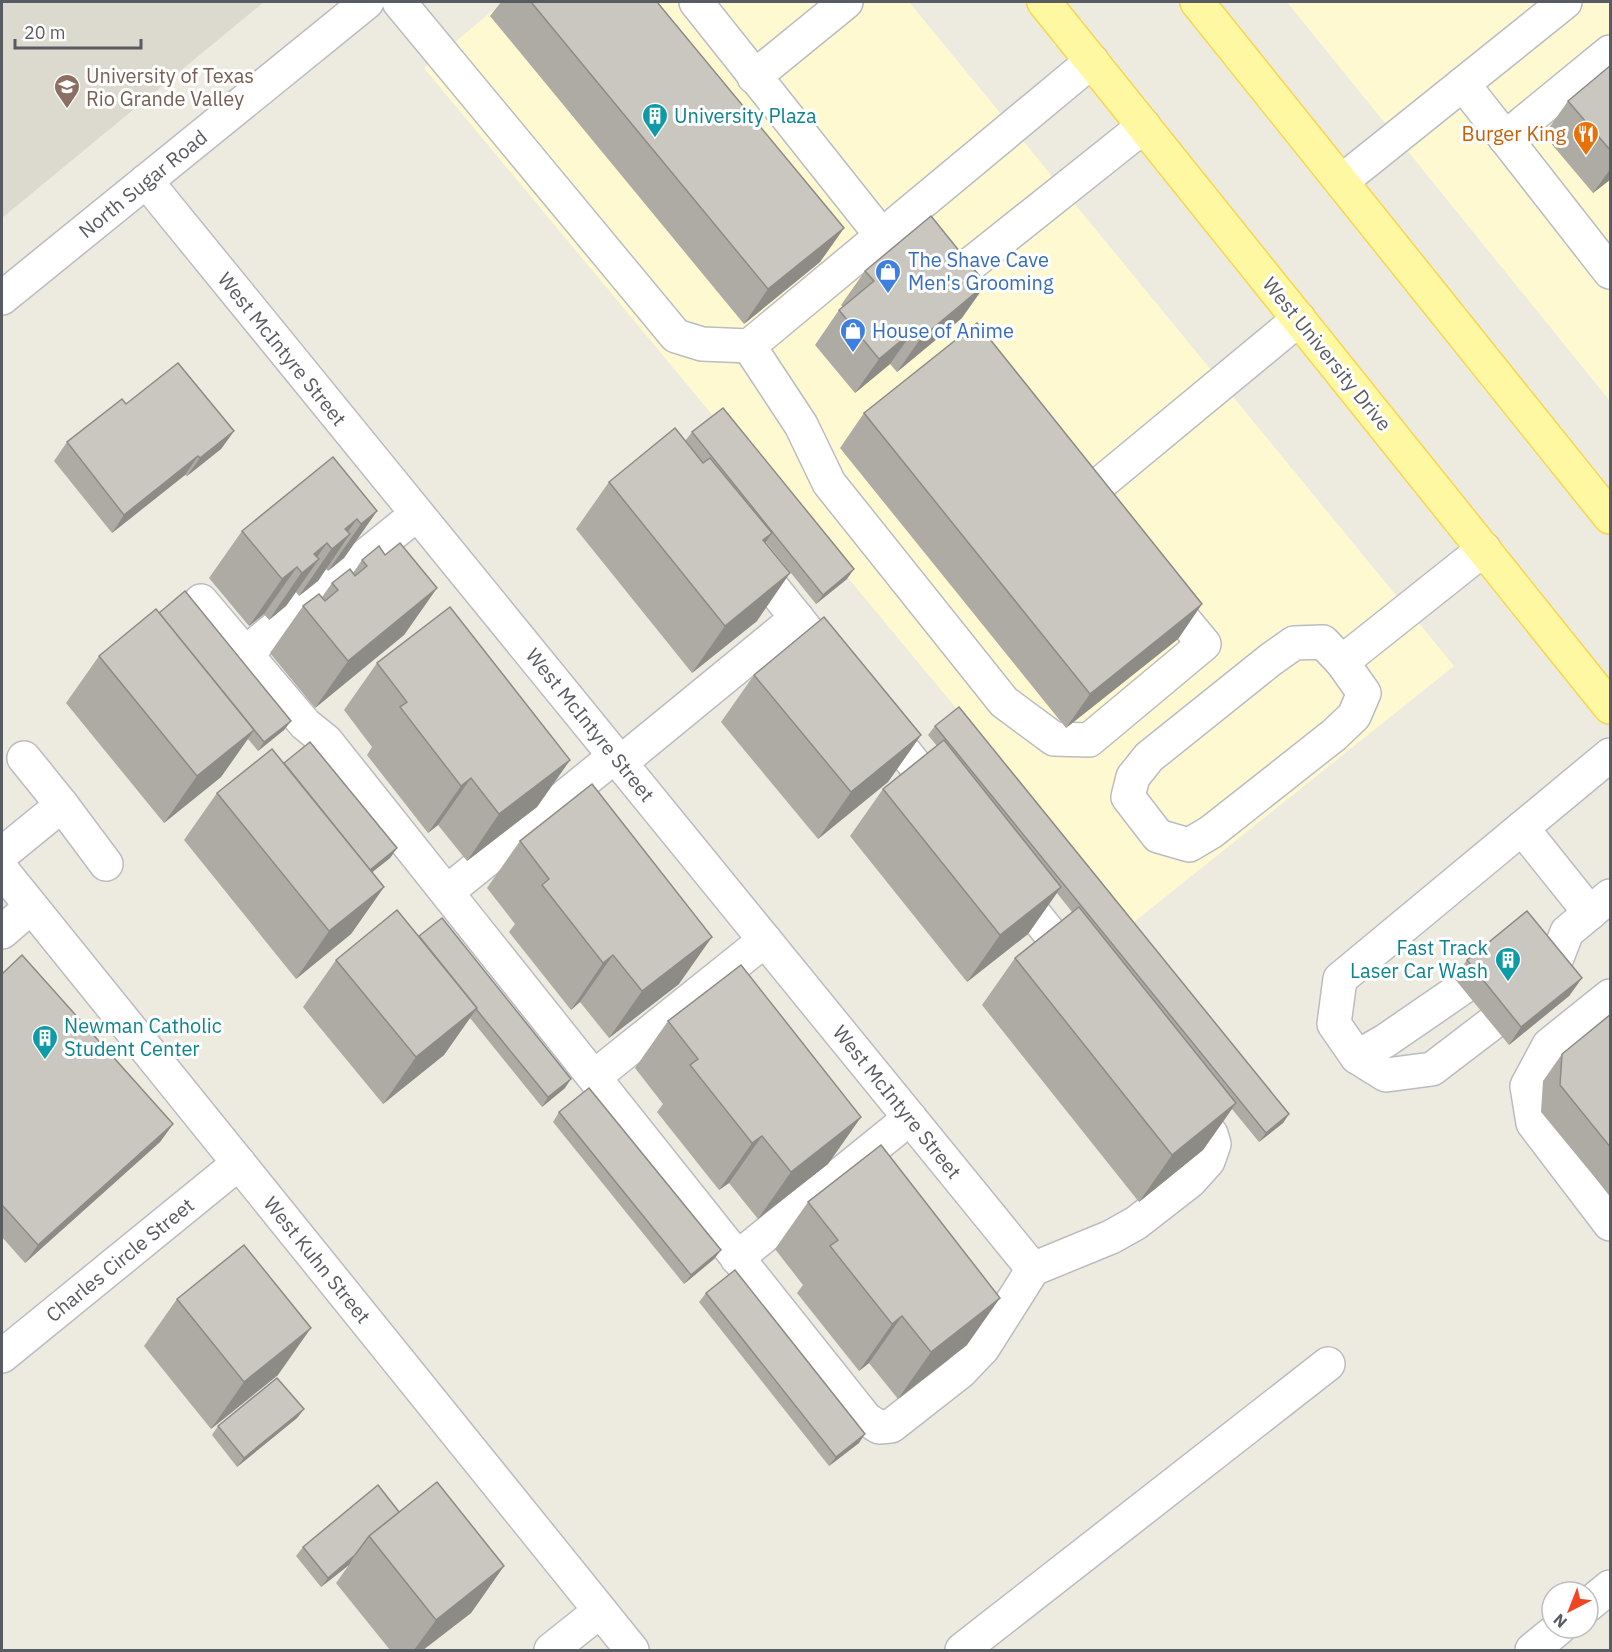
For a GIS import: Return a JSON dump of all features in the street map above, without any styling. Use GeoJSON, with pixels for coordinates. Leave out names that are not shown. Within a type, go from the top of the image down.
{"type":"FeatureCollection","features":[{"type":"Feature","properties":{"kind":"main road","name":"West University Drive"},"geometry":{"type":"LineString","coordinates":[[1044,2],[1611,707]]}},
{"type":"Feature","properties":{"kind":"main road"},"geometry":{"type":"LineString","coordinates":[[1197,2],[1611,517]]}},
{"type":"Feature","properties":{"kind":"street","name":"North Sugar Road"},"geometry":{"type":"LineString","coordinates":[[2,298],[367,2]]}},
{"type":"Feature","properties":{"kind":"street"},"geometry":{"type":"LineString","coordinates":[[399,2],[676,336],[702,344],[750,346],[1092,61]]}},
{"type":"Feature","properties":{"kind":"street"},"geometry":{"type":"LineString","coordinates":[[754,77],[846,2]]}},
{"type":"Feature","properties":{"kind":"street"},"geometry":{"type":"LineString","coordinates":[[708,6],[754,77],[882,236]]}},
{"type":"Feature","properties":{"kind":"street"},"geometry":{"type":"LineString","coordinates":[[1342,182],[1463,84],[1547,7]]}},
{"type":"Feature","properties":{"kind":"street"},"geometry":{"type":"LineString","coordinates":[[1505,138],[1611,52]]}},
{"type":"Feature","properties":{"kind":"street"},"geometry":{"type":"LineString","coordinates":[[1463,84],[1611,272]]}},
{"type":"Feature","properties":{"kind":"street"},"geometry":{"type":"LineString","coordinates":[[962,271],[1144,126]]}},
{"type":"Feature","properties":{"kind":"street","name":"West McIntyre Street"},"geometry":{"type":"LineString","coordinates":[[146,181],[1033,1269]]}},
{"type":"Feature","properties":{"kind":"street"},"geometry":{"type":"LineString","coordinates":[[1084,497],[1299,319]]}},
{"type":"Feature","properties":{"kind":"street"},"geometry":{"type":"LineString","coordinates":[[750,346],[801,425],[829,483],[1004,702],[1054,739],[1089,740],[1204,644],[1144,571]]}},
{"type":"Feature","properties":{"kind":"street"},"geometry":{"type":"LineString","coordinates":[[245,653],[417,514]]}},
{"type":"Feature","properties":{"kind":"street"},"geometry":{"type":"LineString","coordinates":[[732,537],[960,820]]}},
{"type":"Feature","properties":{"kind":"street"},"geometry":{"type":"LineString","coordinates":[[1342,662],[1484,549]]}},
{"type":"Feature","properties":{"kind":"street"},"geometry":{"type":"LineString","coordinates":[[201,601],[305,724],[327,741],[866,1419],[879,1427],[891,1426],[960,1372],[983,1348],[1033,1269],[1111,1237],[1136,1223],[1190,1181],[1208,1161],[1214,1144],[1211,1134],[1167,1078]]}},
{"type":"Feature","properties":{"kind":"street"},"geometry":{"type":"LineString","coordinates":[[447,892],[797,618]]}},
{"type":"Feature","properties":{"kind":"street"},"geometry":{"type":"LineString","coordinates":[[1323,642],[1342,662],[1364,693],[1354,716],[1334,735],[1211,832],[1189,845],[1158,836],[1128,797],[1133,777],[1149,757],[1270,660],[1294,644],[1323,642]]}},
{"type":"Feature","properties":{"kind":"street"},"geometry":{"type":"LineString","coordinates":[[1491,1024],[1432,1069],[1386,1075],[1356,1057],[1334,1024],[1340,980],[1611,755]]}},
{"type":"Feature","properties":{"kind":"street"},"geometry":{"type":"LineString","coordinates":[[24,758],[106,864]]}},
{"type":"Feature","properties":{"kind":"street"},"geometry":{"type":"LineString","coordinates":[[2,854],[62,805]]}},
{"type":"Feature","properties":{"kind":"street"},"geometry":{"type":"LineString","coordinates":[[1522,828],[1589,913]]}},
{"type":"Feature","properties":{"kind":"street"},"geometry":{"type":"LineString","coordinates":[[989,857],[1093,986]]}},
{"type":"Feature","properties":{"kind":"street","name":"West Kuhn Street"},"geometry":{"type":"LineString","coordinates":[[2,870],[632,1650]]}},
{"type":"Feature","properties":{"kind":"street"},"geometry":{"type":"LineString","coordinates":[[2,932],[31,907]]}},
{"type":"Feature","properties":{"kind":"street"},"geometry":{"type":"LineString","coordinates":[[1533,936],[1589,913]]}},
{"type":"Feature","properties":{"kind":"street"},"geometry":{"type":"LineString","coordinates":[[1551,973],[1589,913]]}},
{"type":"Feature","properties":{"kind":"street"},"geometry":{"type":"LineString","coordinates":[[594,1077],[765,940]]}},
{"type":"Feature","properties":{"kind":"street"},"geometry":{"type":"LineString","coordinates":[[1356,1057],[1385,1041],[1462,988]]}},
{"type":"Feature","properties":{"kind":"street"},"geometry":{"type":"LineString","coordinates":[[1611,996],[1549,1045],[1527,1086],[1533,1123],[1611,1224]]}},
{"type":"Feature","properties":{"kind":"street"},"geometry":{"type":"LineString","coordinates":[[737,1258],[910,1118]]}},
{"type":"Feature","properties":{"kind":"street","name":"Charles Circle Street"},"geometry":{"type":"LineString","coordinates":[[7,1340],[239,1163]]}},
{"type":"Feature","properties":{"kind":"street"},"geometry":{"type":"LineString","coordinates":[[962,1650],[1328,1364]]}},
{"type":"Feature","properties":{"kind":"street"},"geometry":{"type":"LineString","coordinates":[[551,1650],[600,1611]]}},
{"type":"Feature","properties":{"kind":"street"},"geometry":{"type":"LineString","coordinates":[[1532,1650],[1544,1640]]}},
{"type":"Feature","properties":{"kind":"shaded area","name":"University of Texas Rio Grande Valley"},"geometry":{"type":"Polygon","coordinates":[[[2,2],[264,2],[2,218],[2,2]]]}},
{"type":"Feature","properties":{"kind":"shaded area"},"geometry":{"type":"Polygon","coordinates":[[[503,2],[909,2],[1454,666],[1134,922],[424,68],[503,2]]]}},
{"type":"Feature","properties":{"kind":"shaded area"},"geometry":{"type":"Polygon","coordinates":[[[1287,2],[1610,2],[1610,401],[1287,2]]]}},
{"type":"Feature","properties":{"kind":"building"},"geometry":{"type":"Polygon","coordinates":[[[531,2],[657,2],[844,228],[768,289],[531,2]]]}},
{"type":"Feature","properties":{"kind":"building"},"geometry":{"type":"Polygon","coordinates":[[[1611,65],[1611,151],[1568,101],[1611,65]]]}},
{"type":"Feature","properties":{"kind":"building"},"geometry":{"type":"Polygon","coordinates":[[[931,216],[986,284],[921,338],[914,330],[879,359],[839,310],[874,281],[865,271],[931,216]]]}},
{"type":"Feature","properties":{"kind":"building"},"geometry":{"type":"Polygon","coordinates":[[[977,323],[1202,604],[1090,694],[864,413],[977,323]]]}},
{"type":"Feature","properties":{"kind":"building"},"geometry":{"type":"Polygon","coordinates":[[[178,363],[234,431],[200,458],[198,456],[124,515],[67,442],[122,399],[126,404],[178,363]]]}},
{"type":"Feature","properties":{"kind":"building"},"geometry":{"type":"Polygon","coordinates":[[[723,408],[854,569],[823,595],[692,432],[723,408]]]}},
{"type":"Feature","properties":{"kind":"building"},"geometry":{"type":"Polygon","coordinates":[[[675,428],[703,463],[710,458],[772,533],[763,540],[790,573],[725,626],[609,482],[675,428]]]}},
{"type":"Feature","properties":{"kind":"building"},"geometry":{"type":"Polygon","coordinates":[[[333,457],[377,511],[361,524],[357,519],[345,529],[350,534],[332,549],[327,543],[314,554],[319,559],[302,573],[297,567],[282,579],[242,531],[333,457]]]}},
{"type":"Feature","properties":{"kind":"building"},"geometry":{"type":"Polygon","coordinates":[[[400,543],[437,588],[348,661],[303,606],[319,594],[325,601],[338,590],[332,583],[350,569],[355,576],[367,566],[362,560],[379,546],[385,555],[400,543]]]}},
{"type":"Feature","properties":{"kind":"building"},"geometry":{"type":"Polygon","coordinates":[[[185,591],[291,721],[264,742],[159,613],[185,591]]]}},
{"type":"Feature","properties":{"kind":"building"},"geometry":{"type":"Polygon","coordinates":[[[450,607],[570,760],[499,814],[471,778],[461,786],[400,707],[407,702],[377,663],[450,607]]]}},
{"type":"Feature","properties":{"kind":"building"},"geometry":{"type":"Polygon","coordinates":[[[156,609],[254,730],[197,776],[99,656],[156,609]]]}},
{"type":"Feature","properties":{"kind":"building"},"geometry":{"type":"Polygon","coordinates":[[[824,617],[921,735],[851,792],[754,675],[824,617]]]}},
{"type":"Feature","properties":{"kind":"building"},"geometry":{"type":"Polygon","coordinates":[[[959,707],[1289,1114],[1266,1133],[935,726],[959,707]]]}},
{"type":"Feature","properties":{"kind":"building"},"geometry":{"type":"Polygon","coordinates":[[[944,740],[1061,887],[1000,935],[883,789],[944,740]]]}},
{"type":"Feature","properties":{"kind":"building"},"geometry":{"type":"Polygon","coordinates":[[[310,742],[397,848],[370,870],[284,763],[310,742]]]}},
{"type":"Feature","properties":{"kind":"building"},"geometry":{"type":"Polygon","coordinates":[[[272,749],[384,887],[329,931],[217,793],[272,749]]]}},
{"type":"Feature","properties":{"kind":"building"},"geometry":{"type":"Polygon","coordinates":[[[592,784],[712,937],[642,991],[613,955],[603,963],[542,885],[549,879],[520,841],[592,784]]]}},
{"type":"Feature","properties":{"kind":"building"},"geometry":{"type":"Polygon","coordinates":[[[1079,907],[1236,1103],[1172,1155],[1015,958],[1079,907]]]}},
{"type":"Feature","properties":{"kind":"building"},"geometry":{"type":"Polygon","coordinates":[[[397,910],[477,1008],[416,1057],[336,960],[397,910]]]}},
{"type":"Feature","properties":{"kind":"building","name":"Fast Track Laser Car Wash"},"geometry":{"type":"Polygon","coordinates":[[[1527,911],[1582,978],[1521,1027],[1467,960],[1527,911]]]}},
{"type":"Feature","properties":{"kind":"building"},"geometry":{"type":"Polygon","coordinates":[[[442,918],[571,1079],[548,1097],[419,936],[442,918]]]}},
{"type":"Feature","properties":{"kind":"building","name":"Newman Catholic Student Center"},"geometry":{"type":"Polygon","coordinates":[[[22,955],[173,1124],[38,1245],[2,1205],[2,974],[22,955]]]}},
{"type":"Feature","properties":{"kind":"building"},"geometry":{"type":"Polygon","coordinates":[[[741,965],[861,1117],[791,1172],[762,1136],[752,1143],[690,1065],[698,1059],[668,1021],[741,965]]]}},
{"type":"Feature","properties":{"kind":"building"},"geometry":{"type":"Polygon","coordinates":[[[1611,1014],[1611,1148],[1560,1085],[1562,1054],[1611,1014]]]}},
{"type":"Feature","properties":{"kind":"building"},"geometry":{"type":"Polygon","coordinates":[[[589,1088],[721,1250],[691,1275],[559,1112],[589,1088]]]}},
{"type":"Feature","properties":{"kind":"building"},"geometry":{"type":"Polygon","coordinates":[[[881,1145],[1000,1298],[931,1352],[902,1316],[892,1324],[830,1246],[838,1240],[808,1202],[881,1145]]]}},
{"type":"Feature","properties":{"kind":"building"},"geometry":{"type":"Polygon","coordinates":[[[244,1245],[311,1328],[244,1382],[177,1299],[244,1245]]]}},
{"type":"Feature","properties":{"kind":"building"},"geometry":{"type":"Polygon","coordinates":[[[735,1270],[865,1434],[836,1457],[706,1293],[735,1270]]]}},
{"type":"Feature","properties":{"kind":"building"},"geometry":{"type":"Polygon","coordinates":[[[277,1378],[304,1409],[244,1458],[218,1426],[277,1378]]]}},
{"type":"Feature","properties":{"kind":"building"},"geometry":{"type":"Polygon","coordinates":[[[437,1482],[504,1566],[436,1620],[369,1536],[437,1482]]]}},
{"type":"Feature","properties":{"kind":"building"},"geometry":{"type":"Polygon","coordinates":[[[378,1485],[399,1512],[369,1536],[355,1555],[328,1578],[303,1547],[378,1485]]]}},
{"type":"Feature","properties":{"kind":"place","name":"University of Texas Rio Grande Valley"},"geometry":{"type":"Point","coordinates":[67,110]}},
{"type":"Feature","properties":{"kind":"place","name":"University Plaza"},"geometry":{"type":"Point","coordinates":[655,139]}},
{"type":"Feature","properties":{"kind":"place","name":"Burger King"},"geometry":{"type":"Point","coordinates":[1586,157]}},
{"type":"Feature","properties":{"kind":"place","name":"The Shave Cave Men's Grooming"},"geometry":{"type":"Point","coordinates":[888,295]}},
{"type":"Feature","properties":{"kind":"place","name":"House of Anime"},"geometry":{"type":"Point","coordinates":[853,354]}},
{"type":"Feature","properties":{"kind":"place","name":"Fast Track Laser Car Wash"},"geometry":{"type":"Point","coordinates":[1508,983]}},
{"type":"Feature","properties":{"kind":"place","name":"Newman Catholic Student Center"},"geometry":{"type":"Point","coordinates":[45,1061]}}]}
